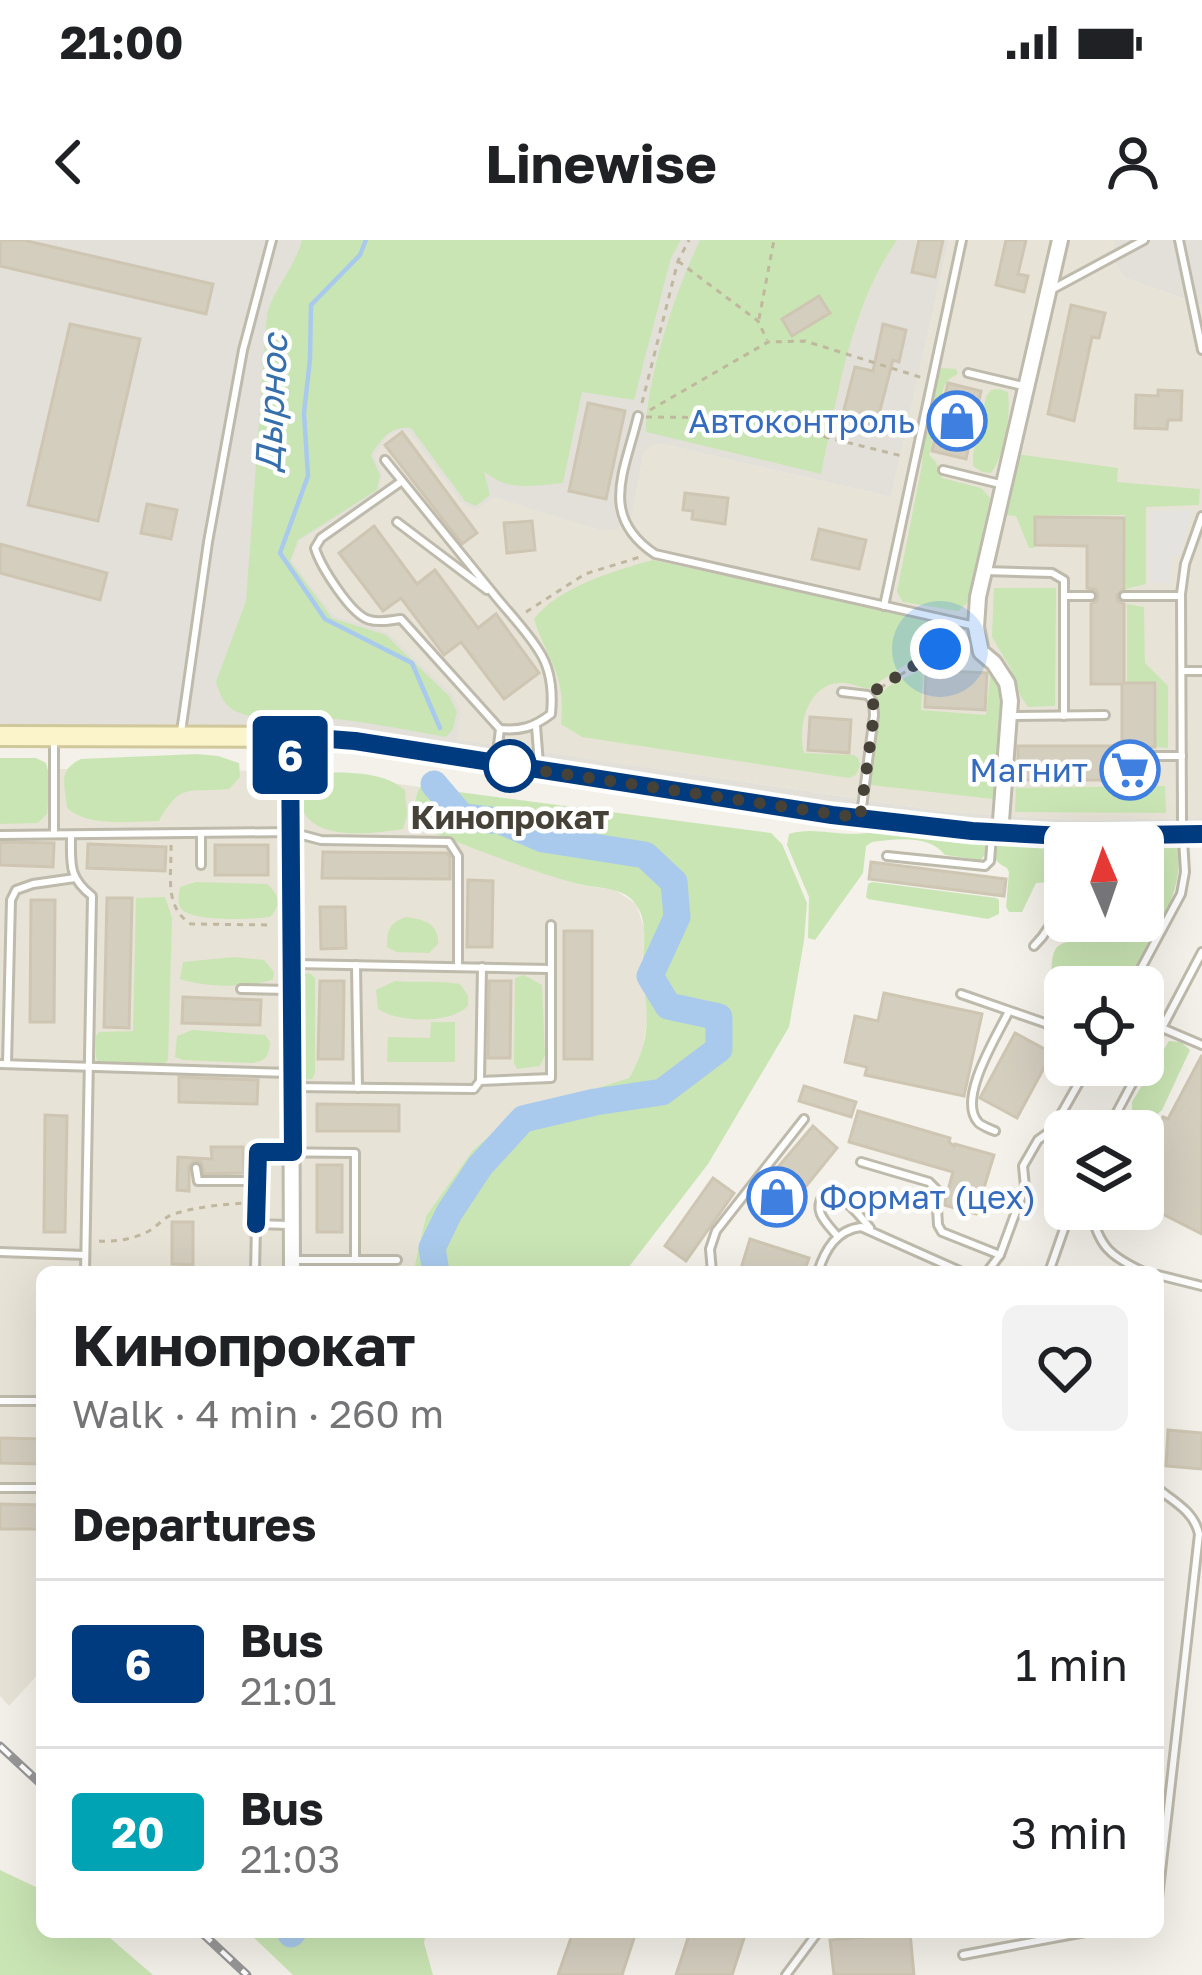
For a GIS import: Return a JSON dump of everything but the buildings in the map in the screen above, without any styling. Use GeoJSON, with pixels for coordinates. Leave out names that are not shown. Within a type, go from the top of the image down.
{"type":"FeatureCollection","features":[{"type":"Feature","properties":{"kind":"main road"},"geometry":{"type":"LineString","coordinates":[[0,736],[290,736],[355,741],[860,818],[1044,835]]}},
{"type":"Feature","properties":{"kind":"street"},"geometry":{"type":"LineString","coordinates":[[996,833],[1010,701],[1007,683],[981,652],[976,626],[984,571],[1060,240]]}},
{"type":"Feature","properties":{"kind":"street"},"geometry":{"type":"LineString","coordinates":[[290,736],[292,1266]]}},
{"type":"Feature","properties":{"kind":"lane"},"geometry":{"type":"LineString","coordinates":[[181,735],[208,542],[243,350],[272,240]]}},
{"type":"Feature","properties":{"kind":"lane"},"geometry":{"type":"LineString","coordinates":[[884,606],[962,240]]}},
{"type":"Feature","properties":{"kind":"lane"},"geometry":{"type":"LineString","coordinates":[[1048,292],[1144,240]]}},
{"type":"Feature","properties":{"kind":"lane"},"geometry":{"type":"LineString","coordinates":[[1179,240],[1202,350]]}},
{"type":"Feature","properties":{"kind":"lane"},"geometry":{"type":"LineString","coordinates":[[968,373],[1026,387]]}},
{"type":"Feature","properties":{"kind":"lane"},"geometry":{"type":"LineString","coordinates":[[638,416],[618,499],[623,521],[638,543],[655,554],[976,626]]}},
{"type":"Feature","properties":{"kind":"lane"},"geometry":{"type":"LineString","coordinates":[[385,460],[515,620],[540,652],[549,673],[551,714],[536,726],[500,729],[400,620],[372,621],[358,616],[320,563],[315,548],[321,538],[402,481]]}},
{"type":"Feature","properties":{"kind":"lane"},"geometry":{"type":"LineString","coordinates":[[943,470],[1004,484]]}},
{"type":"Feature","properties":{"kind":"lane"},"geometry":{"type":"LineString","coordinates":[[1142,966],[1181,894],[1192,834],[1182,756],[1181,596],[1185,564],[1202,516]]}},
{"type":"Feature","properties":{"kind":"lane"},"geometry":{"type":"LineString","coordinates":[[397,521],[495,596]]}},
{"type":"Feature","properties":{"kind":"lane"},"geometry":{"type":"LineString","coordinates":[[984,571],[1052,573],[1064,580],[1064,716]]}},
{"type":"Feature","properties":{"kind":"lane"},"geometry":{"type":"LineString","coordinates":[[1066,596],[1090,596]]}},
{"type":"Feature","properties":{"kind":"lane"},"geometry":{"type":"LineString","coordinates":[[1124,596],[1181,596]]}},
{"type":"Feature","properties":{"kind":"lane"},"geometry":{"type":"LineString","coordinates":[[1181,671],[1202,671]]}},
{"type":"Feature","properties":{"kind":"lane"},"geometry":{"type":"LineString","coordinates":[[842,692],[868,695],[873,702],[860,818]]}},
{"type":"Feature","properties":{"kind":"lane"},"geometry":{"type":"LineString","coordinates":[[1009,716],[1105,716]]}},
{"type":"Feature","properties":{"kind":"lane"},"geometry":{"type":"LineString","coordinates":[[536,726],[540,771]]}},
{"type":"Feature","properties":{"kind":"lane"},"geometry":{"type":"LineString","coordinates":[[496,764],[500,729]]}},
{"type":"Feature","properties":{"kind":"lane"},"geometry":{"type":"LineString","coordinates":[[54,735],[54,835]]}},
{"type":"Feature","properties":{"kind":"lane"},"geometry":{"type":"LineString","coordinates":[[1145,756],[1182,756]]}},
{"type":"Feature","properties":{"kind":"lane"},"geometry":{"type":"LineString","coordinates":[[0,835],[291,832],[321,840],[449,842],[458,856],[458,967]]}},
{"type":"Feature","properties":{"kind":"lane"},"geometry":{"type":"LineString","coordinates":[[201,833],[201,865]]}},
{"type":"Feature","properties":{"kind":"lane"},"geometry":{"type":"LineString","coordinates":[[887,856],[986,866],[996,833]]}},
{"type":"Feature","properties":{"kind":"lane"},"geometry":{"type":"LineString","coordinates":[[70,835],[72,874],[92,896],[85,1266]]}},
{"type":"Feature","properties":{"kind":"lane"},"geometry":{"type":"LineString","coordinates":[[75,878],[32,884],[16,890],[10,900],[3,1064],[358,1088],[474,1089],[481,1082],[551,1078],[550,925]]}},
{"type":"Feature","properties":{"kind":"lane"},"geometry":{"type":"LineString","coordinates":[[1034,946],[1044,936]]}},
{"type":"Feature","properties":{"kind":"lane"},"geometry":{"type":"LineString","coordinates":[[1164,1024],[1201,956]]}},
{"type":"Feature","properties":{"kind":"lane"},"geometry":{"type":"LineString","coordinates":[[292,964],[551,969]]}},
{"type":"Feature","properties":{"kind":"lane"},"geometry":{"type":"LineString","coordinates":[[356,965],[358,1088]]}},
{"type":"Feature","properties":{"kind":"lane"},"geometry":{"type":"LineString","coordinates":[[481,1082],[482,968]]}},
{"type":"Feature","properties":{"kind":"lane"},"geometry":{"type":"LineString","coordinates":[[241,989],[292,990]]}},
{"type":"Feature","properties":{"kind":"lane"},"geometry":{"type":"LineString","coordinates":[[961,994],[1044,1024]]}},
{"type":"Feature","properties":{"kind":"lane"},"geometry":{"type":"LineString","coordinates":[[995,1131],[978,1122],[971,1107],[976,1078],[1008,1013]]}},
{"type":"Feature","properties":{"kind":"lane"},"geometry":{"type":"LineString","coordinates":[[1164,1029],[1202,1045]]}},
{"type":"Feature","properties":{"kind":"lane"},"geometry":{"type":"LineString","coordinates":[[992,1266],[1025,1186],[1023,1166],[1038,1140],[1052,1130],[1077,1086]]}},
{"type":"Feature","properties":{"kind":"lane"},"geometry":{"type":"LineString","coordinates":[[711,1266],[710,1249],[716,1231],[804,1119]]}},
{"type":"Feature","properties":{"kind":"lane"},"geometry":{"type":"LineString","coordinates":[[255,1266],[258,1152],[355,1153],[355,1260]]}},
{"type":"Feature","properties":{"kind":"lane"},"geometry":{"type":"LineString","coordinates":[[861,1162],[928,1182],[936,1189],[942,1232],[1000,1255]]}},
{"type":"Feature","properties":{"kind":"lane"},"geometry":{"type":"LineString","coordinates":[[196,1168],[198,1181],[257,1180]]}},
{"type":"Feature","properties":{"kind":"lane"},"geometry":{"type":"LineString","coordinates":[[838,1237],[819,1212],[823,1196],[831,1194],[845,1201],[871,1230]]}},
{"type":"Feature","properties":{"kind":"lane"},"geometry":{"type":"LineString","coordinates":[[256,1224],[292,1225]]}},
{"type":"Feature","properties":{"kind":"lane"},"geometry":{"type":"LineString","coordinates":[[820,1266],[838,1237],[861,1227],[949,1266]]}},
{"type":"Feature","properties":{"kind":"lane"},"geometry":{"type":"LineString","coordinates":[[1051,1266],[1064,1230]]}},
{"type":"Feature","properties":{"kind":"lane"},"geometry":{"type":"LineString","coordinates":[[1095,1230],[1111,1256],[1132,1266]]}},
{"type":"Feature","properties":{"kind":"lane"},"geometry":{"type":"LineString","coordinates":[[0,1252],[85,1255]]}},
{"type":"Feature","properties":{"kind":"lane"},"geometry":{"type":"LineString","coordinates":[[292,1266],[397,1261]]}},
{"type":"Feature","properties":{"kind":"lane"},"geometry":{"type":"LineString","coordinates":[[1164,1276],[1202,1286]]}},
{"type":"Feature","properties":{"kind":"lane"},"geometry":{"type":"LineString","coordinates":[[0,1401],[36,1401]]}},
{"type":"Feature","properties":{"kind":"lane"},"geometry":{"type":"LineString","coordinates":[[0,1488],[36,1488]]}},
{"type":"Feature","properties":{"kind":"lane"},"geometry":{"type":"LineString","coordinates":[[1164,1493],[1189,1512],[1199,1534],[1164,1845]]}},
{"type":"Feature","properties":{"kind":"lane"},"geometry":{"type":"LineString","coordinates":[[786,1975],[814,1938]]}},
{"type":"Feature","properties":{"kind":"lane"},"geometry":{"type":"LineString","coordinates":[[963,1955],[1053,1938]]}},
{"type":"Feature","properties":{"kind":"path"},"geometry":{"type":"LineString","coordinates":[[638,416],[678,261],[689,240]]}},
{"type":"Feature","properties":{"kind":"path"},"geometry":{"type":"LineString","coordinates":[[758,321],[774,240]]}},
{"type":"Feature","properties":{"kind":"path"},"geometry":{"type":"LineString","coordinates":[[678,261],[758,321],[768,342]]}},
{"type":"Feature","properties":{"kind":"path"},"geometry":{"type":"LineString","coordinates":[[638,416],[768,342],[805,340],[932,381]]}},
{"type":"Feature","properties":{"kind":"path"},"geometry":{"type":"LineString","coordinates":[[638,416],[749,418],[915,459]]}},
{"type":"Feature","properties":{"kind":"path"},"geometry":{"type":"LineString","coordinates":[[515,620],[585,574],[655,554]]}},
{"type":"Feature","properties":{"kind":"path"},"geometry":{"type":"LineString","coordinates":[[868,695],[976,626]]}},
{"type":"Feature","properties":{"kind":"path"},"geometry":{"type":"LineString","coordinates":[[164,833],[171,845],[172,903],[190,924],[291,925]]}},
{"type":"Feature","properties":{"kind":"path"},"geometry":{"type":"LineString","coordinates":[[85,1240],[114,1242],[144,1234],[168,1216],[214,1204],[256,1203]]}},
{"type":"Feature","properties":{"kind":"shaded area"},"geometry":{"type":"Polygon","coordinates":[[[0,240],[949,240],[891,497],[662,444],[644,452],[632,516],[617,529],[602,531],[494,497],[476,510],[462,503],[409,432],[399,431],[388,436],[375,456],[383,474],[380,492],[300,541],[292,560],[334,615],[387,632],[453,695],[461,711],[457,739],[940,811],[1073,820],[1202,818],[1202,825],[1044,822],[1044,826],[909,815],[320,729],[0,726],[0,240]]]}},
{"type":"Feature","properties":{"kind":"shaded area"},"geometry":{"type":"Polygon","coordinates":[[[949,240],[1114,240],[1114,262],[1125,278],[1202,305],[1202,818],[1073,820],[940,811],[456,739],[387,632],[334,615],[292,560],[300,541],[380,492],[383,474],[375,456],[388,436],[399,431],[409,432],[463,504],[494,496],[602,531],[632,516],[644,452],[651,445],[891,497],[949,240]]]}},
{"type":"Feature","properties":{"kind":"shaded area"},"geometry":{"type":"Polygon","coordinates":[[[1114,240],[1202,240],[1202,305],[1125,278],[1114,262],[1114,240]]]}},
{"type":"Feature","properties":{"kind":"shaded area"},"geometry":{"type":"Polygon","coordinates":[[[1192,510],[1180,556],[1171,556],[1171,583],[1149,583],[1150,511],[1192,510]]]}},
{"type":"Feature","properties":{"kind":"shaded area"},"geometry":{"type":"Polygon","coordinates":[[[0,769],[219,769],[420,787],[413,812],[421,828],[580,885],[615,890],[636,904],[645,930],[642,964],[648,1014],[642,1054],[629,1078],[515,1114],[473,1150],[426,1216],[415,1266],[36,1266],[36,1677],[9,1706],[0,1696],[0,769]]]}},
{"type":"Feature","properties":{"kind":"green space"},"geometry":{"type":"Polygon","coordinates":[[[302,240],[681,240],[671,258],[634,400],[582,392],[563,483],[511,485],[484,471],[490,495],[476,506],[465,501],[411,428],[397,429],[371,455],[380,475],[377,490],[298,540],[290,561],[332,618],[386,635],[450,697],[457,712],[446,737],[330,718],[246,715],[226,703],[216,682],[246,601],[267,313],[302,240]]]}},
{"type":"Feature","properties":{"kind":"green space"},"geometry":{"type":"Polygon","coordinates":[[[700,240],[897,240],[857,323],[821,474],[646,432],[664,334],[700,240]]]}},
{"type":"Feature","properties":{"kind":"green space"},"geometry":{"type":"Polygon","coordinates":[[[941,368],[956,369],[958,374],[944,386],[929,455],[942,478],[981,488],[990,498],[968,602],[958,611],[903,602],[897,592],[941,368]]]}},
{"type":"Feature","properties":{"kind":"green space"},"geometry":{"type":"Polygon","coordinates":[[[999,389],[1008,392],[1006,434],[991,473],[982,472],[973,466],[973,455],[986,397],[999,389]]]}},
{"type":"Feature","properties":{"kind":"green space"},"geometry":{"type":"Polygon","coordinates":[[[1016,454],[1118,468],[1117,482],[1200,489],[1199,505],[1146,507],[1146,584],[1126,589],[1125,515],[1034,516],[1034,548],[1029,548],[1016,516],[1003,515],[1016,454]]]}},
{"type":"Feature","properties":{"kind":"green space"},"geometry":{"type":"Polygon","coordinates":[[[653,560],[947,624],[952,635],[868,689],[839,683],[812,699],[802,732],[804,753],[854,755],[860,765],[849,778],[582,737],[561,724],[558,680],[534,619],[572,589],[653,560]]]}},
{"type":"Feature","properties":{"kind":"green space"},"geometry":{"type":"Polygon","coordinates":[[[994,588],[1056,588],[1055,706],[1028,707],[1020,695],[992,637],[994,588]]]}},
{"type":"Feature","properties":{"kind":"green space"},"geometry":{"type":"Polygon","coordinates":[[[1127,604],[1144,607],[1145,663],[1168,686],[1168,748],[1156,747],[1157,682],[1127,682],[1127,604]]]}},
{"type":"Feature","properties":{"kind":"green space"},"geometry":{"type":"Polygon","coordinates":[[[991,669],[1006,714],[998,797],[871,785],[877,697],[920,670],[921,710],[986,715],[991,669]]]}},
{"type":"Feature","properties":{"kind":"green space"},"geometry":{"type":"Polygon","coordinates":[[[197,754],[239,763],[240,777],[229,789],[180,795],[159,821],[99,821],[67,808],[65,773],[81,759],[197,754]]]}},
{"type":"Feature","properties":{"kind":"green space"},"geometry":{"type":"Polygon","coordinates":[[[0,758],[36,758],[46,763],[50,780],[47,814],[38,823],[0,824],[0,758]]]}},
{"type":"Feature","properties":{"kind":"green space"},"geometry":{"type":"Polygon","coordinates":[[[320,772],[376,776],[405,790],[403,829],[348,833],[316,825],[299,799],[300,778],[320,772]]]}},
{"type":"Feature","properties":{"kind":"green space"},"geometry":{"type":"Polygon","coordinates":[[[1165,786],[1166,813],[1015,812],[1016,788],[1165,786]]]}},
{"type":"Feature","properties":{"kind":"green space"},"geometry":{"type":"Polygon","coordinates":[[[420,787],[771,833],[782,844],[807,903],[789,1027],[708,1164],[630,1266],[415,1266],[426,1216],[473,1150],[515,1114],[629,1078],[641,1053],[647,1018],[643,923],[632,900],[618,892],[538,872],[420,828],[416,798],[420,787]]]}},
{"type":"Feature","properties":{"kind":"green space"},"geometry":{"type":"Polygon","coordinates":[[[878,830],[987,841],[988,850],[981,860],[945,855],[921,841],[872,842],[866,846],[863,873],[815,940],[808,938],[809,897],[787,845],[789,834],[878,830]]]}},
{"type":"Feature","properties":{"kind":"green space"},"geometry":{"type":"Polygon","coordinates":[[[996,842],[1044,844],[1044,882],[1036,883],[1022,912],[1009,912],[1006,907],[1009,872],[994,855],[996,842]]]}},
{"type":"Feature","properties":{"kind":"green space"},"geometry":{"type":"Polygon","coordinates":[[[1177,843],[1179,862],[1164,915],[1164,845],[1177,843]]]}},
{"type":"Feature","properties":{"kind":"green space"},"geometry":{"type":"Polygon","coordinates":[[[196,882],[267,884],[276,896],[276,908],[270,917],[262,918],[195,916],[180,907],[178,900],[180,887],[196,882]]]}},
{"type":"Feature","properties":{"kind":"green space"},"geometry":{"type":"Polygon","coordinates":[[[872,882],[996,898],[999,914],[988,919],[868,899],[872,882]]]}},
{"type":"Feature","properties":{"kind":"green space"},"geometry":{"type":"Polygon","coordinates":[[[165,897],[172,918],[168,1060],[164,1064],[99,1062],[99,1032],[133,1031],[136,898],[165,897]]]}},
{"type":"Feature","properties":{"kind":"green space"},"geometry":{"type":"Polygon","coordinates":[[[406,917],[433,927],[438,944],[429,953],[387,947],[390,928],[406,917]]]}},
{"type":"Feature","properties":{"kind":"green space"},"geometry":{"type":"Polygon","coordinates":[[[1150,942],[1136,966],[1053,966],[1061,944],[1150,942]]]}},
{"type":"Feature","properties":{"kind":"green space"},"geometry":{"type":"Polygon","coordinates":[[[234,957],[264,960],[274,972],[273,979],[227,986],[180,979],[183,962],[234,957]]]}},
{"type":"Feature","properties":{"kind":"green space"},"geometry":{"type":"Polygon","coordinates":[[[298,971],[315,978],[315,1073],[312,1079],[298,1080],[298,971]]]}},
{"type":"Feature","properties":{"kind":"green space"},"geometry":{"type":"Polygon","coordinates":[[[524,975],[542,985],[545,1055],[540,1066],[517,1069],[515,978],[524,975]]]}},
{"type":"Feature","properties":{"kind":"green space"},"geometry":{"type":"Polygon","coordinates":[[[395,981],[460,984],[468,995],[468,1006],[437,1019],[387,1014],[378,1009],[376,990],[395,981]]]}},
{"type":"Feature","properties":{"kind":"green space"},"geometry":{"type":"Polygon","coordinates":[[[431,1022],[455,1022],[455,1062],[387,1062],[388,1037],[430,1038],[431,1022]]]}},
{"type":"Feature","properties":{"kind":"green space"},"geometry":{"type":"Polygon","coordinates":[[[192,1030],[265,1035],[269,1051],[264,1059],[252,1063],[175,1057],[177,1036],[192,1030]]]}},
{"type":"Feature","properties":{"kind":"green space"},"geometry":{"type":"Polygon","coordinates":[[[1169,1041],[1181,1042],[1190,1050],[1162,1110],[1132,1110],[1142,1086],[1164,1086],[1164,1049],[1169,1041]]]}},
{"type":"Feature","properties":{"kind":"green space"},"geometry":{"type":"Polygon","coordinates":[[[0,1870],[36,1887],[36,1938],[110,1938],[153,1975],[0,1975],[0,1870]]]}},
{"type":"Feature","properties":{"kind":"green space"},"geometry":{"type":"Polygon","coordinates":[[[254,1938],[425,1938],[433,1975],[293,1975],[254,1938]]]}},
{"type":"Feature","properties":{"kind":"waterway","name":"Дырнос"},"geometry":{"type":"LineString","coordinates":[[366,240],[360,255],[311,305],[304,413],[308,476],[280,553],[325,619],[412,663],[440,728]]}},
{"type":"Feature","properties":{"kind":"waterway","name":"Дырнос"},"geometry":{"type":"LineString","coordinates":[[434,784],[462,817],[501,821],[543,839],[645,855],[674,882],[677,917],[650,976],[668,1006],[719,1017],[719,1049],[662,1092],[523,1119],[480,1166],[449,1213],[432,1248],[435,1266]]}},
{"type":"Feature","properties":{"kind":"railway"},"geometry":{"type":"LineString","coordinates":[[0,1746],[36,1779]]}},
{"type":"Feature","properties":{"kind":"railway"},"geometry":{"type":"LineString","coordinates":[[207,1938],[247,1975]]}},
{"type":"Feature","properties":{"kind":"bus line","name":"6"},"geometry":{"type":"LineString","coordinates":[[256,1224],[258,1152],[293,1152],[290,736],[355,741],[832,815],[972,831],[1064,836],[1202,834]]}},
{"type":"Feature","properties":{"kind":"place","name":"Автоконтроль"},"geometry":{"type":"Point","coordinates":[957,421]}},
{"type":"Feature","properties":{"kind":"place","name":"Кинопрокат"},"geometry":{"type":"Point","coordinates":[510,766]}},
{"type":"Feature","properties":{"kind":"place","name":"Магнит"},"geometry":{"type":"Point","coordinates":[1130,770]}},
{"type":"Feature","properties":{"kind":"place","name":"Формат (цех)"},"geometry":{"type":"Point","coordinates":[777,1197]}},
{"type":"Feature","properties":{"kind":"route"},"geometry":{"type":"LineString","coordinates":[[510,766],[496,764],[860,818],[874,715],[868,695],[940,649]]}}]}
